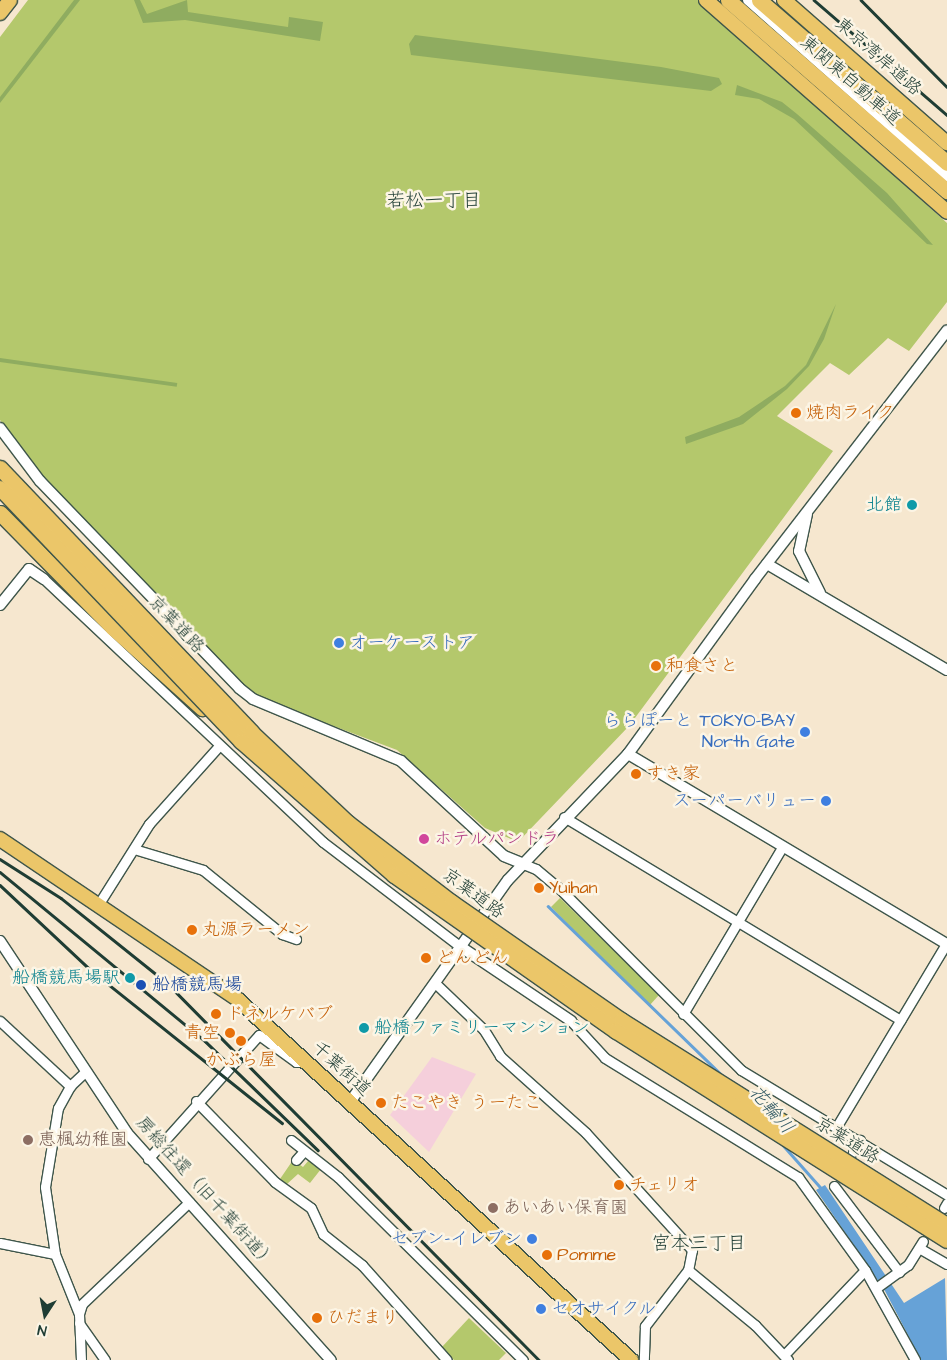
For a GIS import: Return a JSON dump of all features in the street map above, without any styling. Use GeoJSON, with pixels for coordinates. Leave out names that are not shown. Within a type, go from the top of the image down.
{"type":"FeatureCollection","features":[{"type":"Feature","properties":{"kind":"highway","name":"東関東自動車道"},"geometry":{"type":"LineString","coordinates":[[728,0],[947,191]]}},
{"type":"Feature","properties":{"kind":"highway","name":"東関東自動車道"},"geometry":{"type":"LineString","coordinates":[[758,0],[947,163]]}},
{"type":"Feature","properties":{"kind":"highway","name":"京葉道路"},"geometry":{"type":"LineString","coordinates":[[0,468],[251,732],[356,829],[451,902],[621,1020],[947,1226]]}},
{"type":"Feature","properties":{"kind":"highway","name":"京葉道路"},"geometry":{"type":"LineString","coordinates":[[0,488],[241,741],[341,832],[443,912],[702,1087],[947,1240]]}},
{"type":"Feature","properties":{"kind":"highway"},"geometry":{"type":"LineString","coordinates":[[0,513],[158,671],[241,741]]}},
{"type":"Feature","properties":{"kind":"main road"},"geometry":{"type":"LineString","coordinates":[[0,13],[10,0]]}},
{"type":"Feature","properties":{"kind":"main road"},"geometry":{"type":"LineString","coordinates":[[706,0],[947,212]]}},
{"type":"Feature","properties":{"kind":"main road","name":"東京湾岸道路"},"geometry":{"type":"LineString","coordinates":[[784,0],[947,143]]}},
{"type":"Feature","properties":{"kind":"main road","name":"千葉街道"},"geometry":{"type":"LineString","coordinates":[[0,838],[98,905],[194,966],[350,1102],[631,1360]]}},
{"type":"Feature","properties":{"kind":"street"},"geometry":{"type":"LineString","coordinates":[[748,0],[947,176]]}},
{"type":"Feature","properties":{"kind":"street"},"geometry":{"type":"LineString","coordinates":[[350,1102],[521,863],[564,817],[628,754],[767,564],[947,331]]}},
{"type":"Feature","properties":{"kind":"street"},"geometry":{"type":"LineString","coordinates":[[0,428],[40,481],[238,688],[253,699],[400,761],[504,856],[536,869],[563,892],[741,1070],[837,1126],[947,1195]]}},
{"type":"Feature","properties":{"kind":"street"},"geometry":{"type":"LineString","coordinates":[[808,510],[799,551],[821,594]]}},
{"type":"Feature","properties":{"kind":"street"},"geometry":{"type":"LineString","coordinates":[[767,564],[821,594],[947,670]]}},
{"type":"Feature","properties":{"kind":"street"},"geometry":{"type":"LineString","coordinates":[[0,605],[29,570],[44,579],[218,747],[370,881],[461,947],[571,1021],[605,1058],[798,1177],[878,1287],[915,1360]]}},
{"type":"Feature","properties":{"kind":"street"},"geometry":{"type":"LineString","coordinates":[[98,905],[149,824],[218,747]]}},
{"type":"Feature","properties":{"kind":"street"},"geometry":{"type":"LineString","coordinates":[[628,754],[946,944],[837,1126]]}},
{"type":"Feature","properties":{"kind":"street"},"geometry":{"type":"LineString","coordinates":[[564,817],[900,1020]]}},
{"type":"Feature","properties":{"kind":"street"},"geometry":{"type":"LineString","coordinates":[[683,1014],[782,846]]}},
{"type":"Feature","properties":{"kind":"street"},"geometry":{"type":"LineString","coordinates":[[134,850],[203,870],[282,934],[296,939]]}},
{"type":"Feature","properties":{"kind":"street","name":"房総往還（旧千葉街道）"},"geometry":{"type":"LineString","coordinates":[[0,941],[84,1073],[148,1159],[331,1360]]}},
{"type":"Feature","properties":{"kind":"street"},"geometry":{"type":"LineString","coordinates":[[435,983],[484,1030],[500,1056],[586,1133],[631,1187],[673,1226],[692,1250],[688,1270],[645,1326],[644,1360]]}},
{"type":"Feature","properties":{"kind":"street"},"geometry":{"type":"LineString","coordinates":[[0,1021],[70,1086]]}},
{"type":"Feature","properties":{"kind":"street"},"geometry":{"type":"LineString","coordinates":[[148,1159],[196,1101],[260,1035],[296,1062],[304,1062]]}},
{"type":"Feature","properties":{"kind":"street"},"geometry":{"type":"LineString","coordinates":[[84,1073],[70,1086],[58,1108],[46,1163],[55,1254],[79,1318],[105,1360]]}},
{"type":"Feature","properties":{"kind":"street"},"geometry":{"type":"LineString","coordinates":[[196,1101],[275,1182],[311,1208],[322,1234],[362,1264],[447,1360]]}},
{"type":"Feature","properties":{"kind":"street"},"geometry":{"type":"LineString","coordinates":[[291,1140],[343,1182],[523,1360]]}},
{"type":"Feature","properties":{"kind":"street"},"geometry":{"type":"LineString","coordinates":[[853,1152],[860,1140]]}},
{"type":"Feature","properties":{"kind":"street"},"geometry":{"type":"LineString","coordinates":[[296,1160],[304,1151]]}},
{"type":"Feature","properties":{"kind":"street"},"geometry":{"type":"LineString","coordinates":[[834,1186],[896,1274]]}},
{"type":"Feature","properties":{"kind":"street"},"geometry":{"type":"LineString","coordinates":[[81,1360],[79,1318],[82,1304],[189,1202]]}},
{"type":"Feature","properties":{"kind":"street"},"geometry":{"type":"LineString","coordinates":[[2,1240],[55,1254]]}},
{"type":"Feature","properties":{"kind":"street"},"geometry":{"type":"LineString","coordinates":[[878,1287],[896,1274],[921,1245],[947,1264]]}},
{"type":"Feature","properties":{"kind":"street"},"geometry":{"type":"LineString","coordinates":[[688,1270],[786,1357],[865,1270]]}},
{"type":"Feature","properties":{"kind":"shaded area"},"geometry":{"type":"Polygon","coordinates":[[[432,1057],[476,1074],[429,1152],[390,1115],[432,1057]]]}},
{"type":"Feature","properties":{"kind":"green space"},"geometry":{"type":"Polygon","coordinates":[[[28,0],[698,0],[947,223],[947,302],[909,351],[888,338],[849,375],[830,363],[777,416],[833,451],[629,726],[518,842],[485,828],[397,750],[267,701],[234,680],[55,493],[0,420],[0,37],[28,0]]]}},
{"type":"Feature","properties":{"kind":"green space"},"geometry":{"type":"Polygon","coordinates":[[[74,0],[80,0],[0,103],[0,97],[74,0]]]}},
{"type":"Feature","properties":{"kind":"green space"},"geometry":{"type":"Polygon","coordinates":[[[134,0],[140,0],[147,14],[187,0],[188,12],[288,27],[289,17],[323,22],[320,41],[185,20],[143,23],[134,0]]]}},
{"type":"Feature","properties":{"kind":"green space"},"geometry":{"type":"Polygon","coordinates":[[[415,35],[661,67],[719,78],[722,84],[711,91],[411,55],[409,44],[415,35]]]}},
{"type":"Feature","properties":{"kind":"green space"},"geometry":{"type":"Polygon","coordinates":[[[737,85],[782,102],[797,114],[887,193],[933,245],[927,244],[794,119],[759,99],[735,95],[737,85]]]}},
{"type":"Feature","properties":{"kind":"green space"},"geometry":{"type":"Polygon","coordinates":[[[836,304],[824,339],[809,366],[787,389],[743,424],[686,444],[685,437],[739,417],[785,386],[806,365],[836,304]]]}},
{"type":"Feature","properties":{"kind":"green space"},"geometry":{"type":"Polygon","coordinates":[[[0,358],[177,383],[177,387],[0,362],[0,358]]]}},
{"type":"Feature","properties":{"kind":"green space"},"geometry":{"type":"Polygon","coordinates":[[[560,898],[659,995],[649,1006],[551,907],[560,898]]]}},
{"type":"Feature","properties":{"kind":"green space"},"geometry":{"type":"Polygon","coordinates":[[[293,1160],[303,1167],[309,1160],[321,1169],[310,1183],[298,1174],[287,1184],[280,1179],[293,1160]]]}},
{"type":"Feature","properties":{"kind":"green space"},"geometry":{"type":"Polygon","coordinates":[[[469,1318],[506,1353],[499,1360],[454,1360],[441,1348],[469,1318]]]}},
{"type":"Feature","properties":{"kind":"water"},"geometry":{"type":"Polygon","coordinates":[[[825,1185],[904,1303],[945,1278],[947,1360],[921,1360],[885,1291],[816,1190],[825,1185]]]}},
{"type":"Feature","properties":{"kind":"waterway","name":"花輪川"},"geometry":{"type":"LineString","coordinates":[[548,906],[722,1075]]}},
{"type":"Feature","properties":{"kind":"waterway","name":"花輪川"},"geometry":{"type":"LineString","coordinates":[[783,1145],[823,1190]]}},
{"type":"Feature","properties":{"kind":"railway"},"geometry":{"type":"LineString","coordinates":[[814,0],[947,115]]}},
{"type":"Feature","properties":{"kind":"railway"},"geometry":{"type":"LineString","coordinates":[[861,0],[947,87]]}},
{"type":"Feature","properties":{"kind":"railway"},"geometry":{"type":"LineString","coordinates":[[0,859],[61,898],[167,983],[539,1360]]}},
{"type":"Feature","properties":{"kind":"railway"},"geometry":{"type":"LineString","coordinates":[[0,872],[205,1041],[318,1150]]}},
{"type":"Feature","properties":{"kind":"railway"},"geometry":{"type":"LineString","coordinates":[[0,885],[93,972],[282,1123]]}},
{"type":"Feature","properties":{"kind":"place","name":"焼肉ライク"},"geometry":{"type":"Point","coordinates":[796,413]}},
{"type":"Feature","properties":{"kind":"place","name":"北館"},"geometry":{"type":"Point","coordinates":[912,505]}},
{"type":"Feature","properties":{"kind":"place","name":"オーケーストア"},"geometry":{"type":"Point","coordinates":[339,643]}},
{"type":"Feature","properties":{"kind":"place","name":"和食さと"},"geometry":{"type":"Point","coordinates":[656,666]}},
{"type":"Feature","properties":{"kind":"place","name":"ららぽーと TOKYO−BAY North Gate"},"geometry":{"type":"Point","coordinates":[805,732]}},
{"type":"Feature","properties":{"kind":"place","name":"すき家"},"geometry":{"type":"Point","coordinates":[636,774]}},
{"type":"Feature","properties":{"kind":"place","name":"スーパーバリュー"},"geometry":{"type":"Point","coordinates":[826,801]}},
{"type":"Feature","properties":{"kind":"place","name":"ホテルパンドラ"},"geometry":{"type":"Point","coordinates":[424,839]}},
{"type":"Feature","properties":{"kind":"place","name":"Yuihan"},"geometry":{"type":"Point","coordinates":[539,888]}},
{"type":"Feature","properties":{"kind":"place","name":"丸源ラーメン"},"geometry":{"type":"Point","coordinates":[192,930]}},
{"type":"Feature","properties":{"kind":"place","name":"どんどん"},"geometry":{"type":"Point","coordinates":[426,958]}},
{"type":"Feature","properties":{"kind":"place","name":"船橋競馬場駅"},"geometry":{"type":"Point","coordinates":[130,978]}},
{"type":"Feature","properties":{"kind":"place","name":"船橋競馬場"},"geometry":{"type":"Point","coordinates":[141,985]}},
{"type":"Feature","properties":{"kind":"place","name":"ドネルケバブ"},"geometry":{"type":"Point","coordinates":[216,1014]}},
{"type":"Feature","properties":{"kind":"place","name":"船橋ファミリーマンション"},"geometry":{"type":"Point","coordinates":[364,1028]}},
{"type":"Feature","properties":{"kind":"place","name":"青空"},"geometry":{"type":"Point","coordinates":[230,1033]}},
{"type":"Feature","properties":{"kind":"place","name":"かぶら屋"},"geometry":{"type":"Point","coordinates":[241,1041]}},
{"type":"Feature","properties":{"kind":"place","name":"たこやき うーたこ"},"geometry":{"type":"Point","coordinates":[381,1103]}},
{"type":"Feature","properties":{"kind":"place","name":"恵楓幼稚園"},"geometry":{"type":"Point","coordinates":[28,1140]}},
{"type":"Feature","properties":{"kind":"place","name":"チェリオ"},"geometry":{"type":"Point","coordinates":[619,1185]}},
{"type":"Feature","properties":{"kind":"place","name":"あいあい保育園"},"geometry":{"type":"Point","coordinates":[493,1208]}},
{"type":"Feature","properties":{"kind":"place","name":"セブン-イレブン"},"geometry":{"type":"Point","coordinates":[532,1239]}},
{"type":"Feature","properties":{"kind":"place","name":"Pomme"},"geometry":{"type":"Point","coordinates":[547,1255]}},
{"type":"Feature","properties":{"kind":"place","name":"セオサイクル"},"geometry":{"type":"Point","coordinates":[541,1309]}},
{"type":"Feature","properties":{"kind":"place","name":"ひだまり"},"geometry":{"type":"Point","coordinates":[317,1318]}},
{"type":"Feature","properties":{"kind":"district","name":"若松一丁目"},"geometry":{"type":"Point","coordinates":[434,201]}},
{"type":"Feature","properties":{"kind":"district","name":"宮本三丁目"},"geometry":{"type":"Point","coordinates":[699,1244]}}]}
